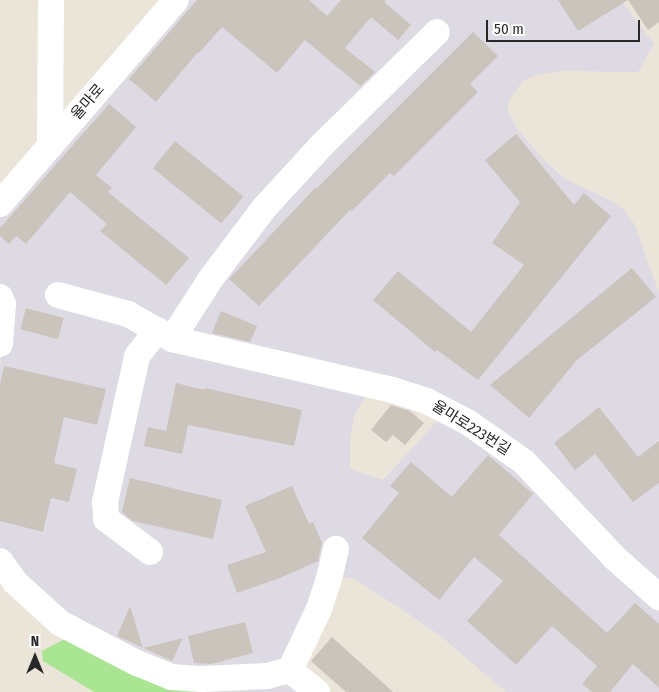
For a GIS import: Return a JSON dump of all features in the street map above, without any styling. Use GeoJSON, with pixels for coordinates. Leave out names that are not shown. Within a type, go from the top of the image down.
{"type":"FeatureCollection","features":[{"type":"Feature","properties":{"kind":"lane"},"geometry":{"type":"LineString","coordinates":[[50,146],[51,0]]}},
{"type":"Feature","properties":{"kind":"lane","name":"율마로"},"geometry":{"type":"LineString","coordinates":[[0,204],[176,0]]}},
{"type":"Feature","properties":{"kind":"lane"},"geometry":{"type":"LineString","coordinates":[[150,552],[106,519],[105,502],[137,356],[165,334],[212,277],[264,207],[322,145],[437,32]]}},
{"type":"Feature","properties":{"kind":"lane","name":"율마로223번길"},"geometry":{"type":"LineString","coordinates":[[58,295],[128,314],[165,334],[393,390],[427,401],[469,424],[524,462],[615,558],[659,597]]}},
{"type":"Feature","properties":{"kind":"lane"},"geometry":{"type":"LineString","coordinates":[[0,297],[3,304],[0,344]]}},
{"type":"Feature","properties":{"kind":"lane"},"geometry":{"type":"LineString","coordinates":[[290,670],[318,609],[329,580],[336,549]]}},
{"type":"Feature","properties":{"kind":"lane"},"geometry":{"type":"LineString","coordinates":[[0,561],[15,582],[60,623],[137,663],[171,677],[202,679],[267,676],[290,670]]}},
{"type":"Feature","properties":{"kind":"lane"},"geometry":{"type":"LineString","coordinates":[[290,670],[316,692]]}},
{"type":"Feature","properties":{"kind":"shaded area"},"geometry":{"type":"Polygon","coordinates":[[[187,0],[621,0],[654,44],[638,72],[563,71],[536,75],[523,81],[509,100],[508,112],[518,130],[543,159],[565,179],[614,202],[626,212],[635,225],[659,293],[659,589],[610,544],[530,456],[502,431],[461,405],[425,388],[240,350],[206,337],[170,319],[158,344],[367,393],[354,417],[350,440],[350,469],[383,480],[439,419],[484,443],[520,471],[592,548],[659,612],[659,692],[506,692],[438,634],[400,608],[354,579],[325,574],[314,609],[295,648],[287,659],[278,666],[261,670],[186,674],[172,671],[72,625],[23,582],[6,562],[0,551],[0,364],[9,316],[9,305],[0,286],[0,215],[187,0]]]}},
{"type":"Feature","properties":{"kind":"shaded area"},"geometry":{"type":"Polygon","coordinates":[[[271,684],[288,686],[300,692],[208,692],[208,686],[271,684]]]}},
{"type":"Feature","properties":{"kind":"green space"},"geometry":{"type":"Polygon","coordinates":[[[63,640],[205,692],[94,692],[43,661],[42,651],[63,640]]]}},
{"type":"Feature","properties":{"kind":"building"},"geometry":{"type":"Polygon","coordinates":[[[197,0],[309,0],[327,16],[341,0],[386,0],[384,2],[411,25],[398,40],[371,17],[345,48],[375,72],[360,86],[305,40],[277,73],[222,27],[198,52],[156,102],[129,79],[197,0]]]}},
{"type":"Feature","properties":{"kind":"building"},"geometry":{"type":"Polygon","coordinates":[[[558,0],[628,0],[578,31],[558,0]]]}},
{"type":"Feature","properties":{"kind":"building"},"geometry":{"type":"Polygon","coordinates":[[[628,0],[659,0],[659,22],[648,30],[628,0]]]}},
{"type":"Feature","properties":{"kind":"building"},"geometry":{"type":"Polygon","coordinates":[[[473,32],[498,56],[470,84],[478,92],[394,176],[390,173],[352,211],[350,210],[259,306],[229,279],[316,187],[473,32]]]}},
{"type":"Feature","properties":{"kind":"building"},"geometry":{"type":"Polygon","coordinates":[[[109,104],[136,127],[96,175],[112,188],[108,192],[189,258],[166,285],[100,231],[107,224],[70,192],[26,244],[16,236],[9,244],[0,236],[0,228],[109,104]]]}},
{"type":"Feature","properties":{"kind":"building"},"geometry":{"type":"Polygon","coordinates":[[[516,134],[574,205],[584,193],[611,216],[478,380],[437,350],[435,352],[373,300],[398,271],[471,332],[524,265],[492,243],[520,202],[485,160],[516,134]]]}},
{"type":"Feature","properties":{"kind":"building"},"geometry":{"type":"Polygon","coordinates":[[[175,141],[243,196],[221,224],[153,168],[175,141]]]}},
{"type":"Feature","properties":{"kind":"building"},"geometry":{"type":"Polygon","coordinates":[[[632,268],[656,297],[577,360],[529,418],[490,385],[632,268]]]}},
{"type":"Feature","properties":{"kind":"building"},"geometry":{"type":"Polygon","coordinates":[[[26,308],[64,318],[58,339],[20,329],[26,308]]]}},
{"type":"Feature","properties":{"kind":"building"},"geometry":{"type":"Polygon","coordinates":[[[221,311],[257,326],[250,342],[212,333],[221,311]]]}},
{"type":"Feature","properties":{"kind":"building"},"geometry":{"type":"Polygon","coordinates":[[[4,366],[106,389],[97,425],[64,417],[54,463],[77,469],[69,502],[51,498],[43,532],[0,521],[0,384],[4,366]]]}},
{"type":"Feature","properties":{"kind":"building"},"geometry":{"type":"Polygon","coordinates":[[[176,383],[302,410],[294,446],[188,425],[182,454],[144,446],[148,427],[166,431],[176,383]]]}},
{"type":"Feature","properties":{"kind":"building"},"geometry":{"type":"Polygon","coordinates":[[[391,405],[410,411],[424,423],[405,445],[393,435],[386,442],[371,430],[391,405]]]}},
{"type":"Feature","properties":{"kind":"building"},"geometry":{"type":"Polygon","coordinates":[[[599,407],[638,457],[659,441],[659,483],[633,502],[595,454],[575,470],[554,443],[599,407]]]}},
{"type":"Feature","properties":{"kind":"building"},"geometry":{"type":"Polygon","coordinates":[[[488,455],[533,494],[499,535],[607,633],[635,603],[659,624],[659,688],[633,664],[610,692],[592,692],[582,684],[597,666],[552,626],[516,665],[467,621],[503,581],[474,557],[439,600],[362,538],[399,493],[390,486],[411,462],[452,497],[488,455]]]}},
{"type":"Feature","properties":{"kind":"building"},"geometry":{"type":"Polygon","coordinates":[[[130,478],[222,500],[213,539],[133,521],[122,512],[130,478]]]}},
{"type":"Feature","properties":{"kind":"building"},"geometry":{"type":"Polygon","coordinates":[[[292,486],[309,524],[313,522],[322,543],[318,561],[280,578],[237,593],[227,565],[266,552],[245,506],[292,486]]]}},
{"type":"Feature","properties":{"kind":"building"},"geometry":{"type":"Polygon","coordinates":[[[130,606],[143,648],[117,636],[130,606]]]}},
{"type":"Feature","properties":{"kind":"building"},"geometry":{"type":"Polygon","coordinates":[[[245,622],[253,653],[211,664],[194,663],[188,636],[245,622]]]}},
{"type":"Feature","properties":{"kind":"building"},"geometry":{"type":"Polygon","coordinates":[[[332,637],[393,692],[346,692],[311,661],[332,637]]]}},
{"type":"Feature","properties":{"kind":"building"},"geometry":{"type":"Polygon","coordinates":[[[183,638],[172,661],[143,648],[183,638]]]}}]}
